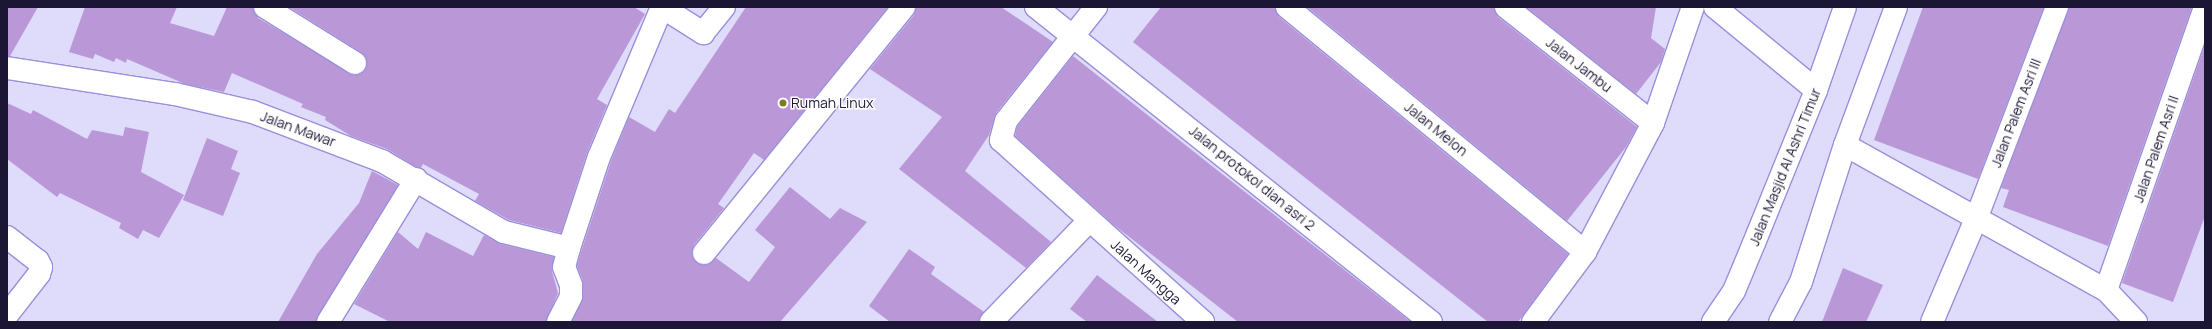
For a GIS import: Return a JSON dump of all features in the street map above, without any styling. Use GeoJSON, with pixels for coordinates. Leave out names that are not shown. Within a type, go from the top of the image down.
{"type":"FeatureCollection","features":[{"type":"Feature","properties":{"kind":"street"},"geometry":{"type":"LineString","coordinates":[[265,7],[355,63]]}},
{"type":"Feature","properties":{"kind":"street"},"geometry":{"type":"LineString","coordinates":[[565,319],[571,296],[571,286],[564,267],[569,248],[599,157],[662,7],[702,33],[724,7]]}},
{"type":"Feature","properties":{"kind":"street"},"geometry":{"type":"LineString","coordinates":[[704,253],[904,7]]}},
{"type":"Feature","properties":{"kind":"street","name":"Jalan protokol dian asri 2"},"geometry":{"type":"LineString","coordinates":[[1036,7],[1431,322]]}},
{"type":"Feature","properties":{"kind":"street"},"geometry":{"type":"LineString","coordinates":[[1073,35],[1096,7]]}},
{"type":"Feature","properties":{"kind":"street","name":"Jalan Melon"},"geometry":{"type":"LineString","coordinates":[[1287,7],[1585,252]]}},
{"type":"Feature","properties":{"kind":"street","name":"Jalan Jambu"},"geometry":{"type":"LineString","coordinates":[[1506,7],[1652,123]]}},
{"type":"Feature","properties":{"kind":"street"},"geometry":{"type":"LineString","coordinates":[[1533,322],[1585,252],[1652,123],[1693,7]]}},
{"type":"Feature","properties":{"kind":"street"},"geometry":{"type":"LineString","coordinates":[[1715,7],[1816,90]]}},
{"type":"Feature","properties":{"kind":"street","name":"Jalan Masjid Al Ashri Timur"},"geometry":{"type":"LineString","coordinates":[[1713,322],[1734,291],[1816,90],[1845,7]]}},
{"type":"Feature","properties":{"kind":"street"},"geometry":{"type":"LineString","coordinates":[[1780,322],[1801,282],[1845,145],[1896,7]]}},
{"type":"Feature","properties":{"kind":"street","name":"Jalan Palem Asri III"},"geometry":{"type":"LineString","coordinates":[[1932,322],[1976,219],[2056,7]]}},
{"type":"Feature","properties":{"kind":"street","name":"Jalan Palem Asri II"},"geometry":{"type":"LineString","coordinates":[[2106,290],[2205,7]]}},
{"type":"Feature","properties":{"kind":"street","name":"Jalan Mangga"},"geometry":{"type":"LineString","coordinates":[[1073,35],[1006,121],[1001,140],[1202,322]]}},
{"type":"Feature","properties":{"kind":"street","name":"Jalan Mawar"},"geometry":{"type":"LineString","coordinates":[[7,68],[176,94],[254,112],[332,141],[416,179],[504,232],[569,248]]}},
{"type":"Feature","properties":{"kind":"street"},"geometry":{"type":"LineString","coordinates":[[1845,145],[2106,290],[2136,322]]}},
{"type":"Feature","properties":{"kind":"street"},"geometry":{"type":"LineString","coordinates":[[328,322],[416,179]]}},
{"type":"Feature","properties":{"kind":"street"},"geometry":{"type":"LineString","coordinates":[[991,322],[1089,221]]}},
{"type":"Feature","properties":{"kind":"street"},"geometry":{"type":"LineString","coordinates":[[7,237],[38,261],[41,267],[39,274],[7,315]]}},
{"type":"Feature","properties":{"kind":"building"},"geometry":{"type":"Polygon","coordinates":[[[7,7],[38,7],[10,56],[7,56],[7,7]]]}},
{"type":"Feature","properties":{"kind":"building"},"geometry":{"type":"Polygon","coordinates":[[[85,7],[177,7],[170,23],[214,36],[227,7],[253,7],[258,18],[355,75],[361,74],[367,64],[362,53],[289,7],[634,7],[645,14],[597,99],[607,105],[587,153],[561,233],[509,220],[475,201],[479,194],[423,164],[421,168],[416,167],[387,149],[351,136],[325,120],[326,117],[301,107],[303,104],[232,73],[224,92],[185,84],[127,59],[126,63],[116,58],[114,62],[95,54],[93,59],[69,52],[85,7]]]}},
{"type":"Feature","properties":{"kind":"building"},"geometry":{"type":"Polygon","coordinates":[[[746,7],[888,7],[764,160],[754,153],[718,204],[724,208],[694,245],[693,258],[702,265],[716,258],[749,282],[775,247],[755,230],[790,187],[830,219],[840,208],[867,222],[780,322],[572,322],[583,296],[583,281],[577,266],[611,161],[629,117],[655,132],[669,109],[675,113],[746,7]]]}},
{"type":"Feature","properties":{"kind":"building"},"geometry":{"type":"Polygon","coordinates":[[[916,7],[1001,7],[1053,42],[996,113],[989,135],[965,171],[1051,242],[1026,268],[899,169],[942,117],[870,69],[914,15],[916,7]]]}},
{"type":"Feature","properties":{"kind":"building"},"geometry":{"type":"Polygon","coordinates":[[[1161,7],[1275,7],[1279,17],[1568,254],[1518,322],[1488,322],[1133,42],[1161,7]]]}},
{"type":"Feature","properties":{"kind":"building"},"geometry":{"type":"Polygon","coordinates":[[[1307,7],[1494,7],[1498,17],[1637,127],[1626,147],[1567,221],[1307,7]]]}},
{"type":"Feature","properties":{"kind":"building"},"geometry":{"type":"Polygon","coordinates":[[[1526,7],[1656,7],[1651,38],[1665,49],[1661,62],[1636,94],[1526,7]]]}},
{"type":"Feature","properties":{"kind":"building"},"geometry":{"type":"Polygon","coordinates":[[[1923,7],[2044,7],[1978,179],[1874,140],[1923,7]]]}},
{"type":"Feature","properties":{"kind":"building"},"geometry":{"type":"Polygon","coordinates":[[[2069,7],[2192,7],[2108,246],[2003,207],[2009,190],[2001,188],[2069,7]]]}},
{"type":"Feature","properties":{"kind":"building"},"geometry":{"type":"Polygon","coordinates":[[[2205,45],[2205,216],[2173,302],[2122,283],[2205,45]]]}},
{"type":"Feature","properties":{"kind":"building"},"geometry":{"type":"Polygon","coordinates":[[[1073,56],[1411,322],[1238,322],[1114,225],[1015,136],[1017,127],[1073,56]]]}},
{"type":"Feature","properties":{"kind":"building"},"geometry":{"type":"Polygon","coordinates":[[[7,103],[31,114],[33,110],[87,139],[92,130],[123,136],[125,127],[149,132],[141,172],[184,195],[159,238],[143,230],[138,239],[119,228],[121,223],[60,193],[57,197],[7,159],[7,103]]]}},
{"type":"Feature","properties":{"kind":"building"},"geometry":{"type":"Polygon","coordinates":[[[207,138],[238,151],[231,169],[240,173],[223,216],[183,200],[207,138]]]}},
{"type":"Feature","properties":{"kind":"building"},"geometry":{"type":"Polygon","coordinates":[[[372,171],[398,185],[316,322],[278,322],[317,254],[359,203],[372,171]]]}},
{"type":"Feature","properties":{"kind":"building"},"geometry":{"type":"Polygon","coordinates":[[[398,232],[418,249],[426,232],[473,256],[484,235],[501,244],[554,257],[552,271],[558,293],[546,322],[390,322],[354,304],[398,232]]]}},
{"type":"Feature","properties":{"kind":"building"},"geometry":{"type":"Polygon","coordinates":[[[909,249],[935,267],[931,274],[984,312],[979,322],[890,322],[869,306],[909,249]]]}},
{"type":"Feature","properties":{"kind":"building"},"geometry":{"type":"Polygon","coordinates":[[[1843,268],[1883,285],[1866,322],[1822,322],[1843,268]]]}},
{"type":"Feature","properties":{"kind":"building"},"geometry":{"type":"Polygon","coordinates":[[[1097,275],[1158,322],[1087,322],[1070,309],[1097,275]]]}},
{"type":"Feature","properties":{"kind":"place","name":"Rumah Linux"},"geometry":{"type":"Point","coordinates":[783,103]}}]}
